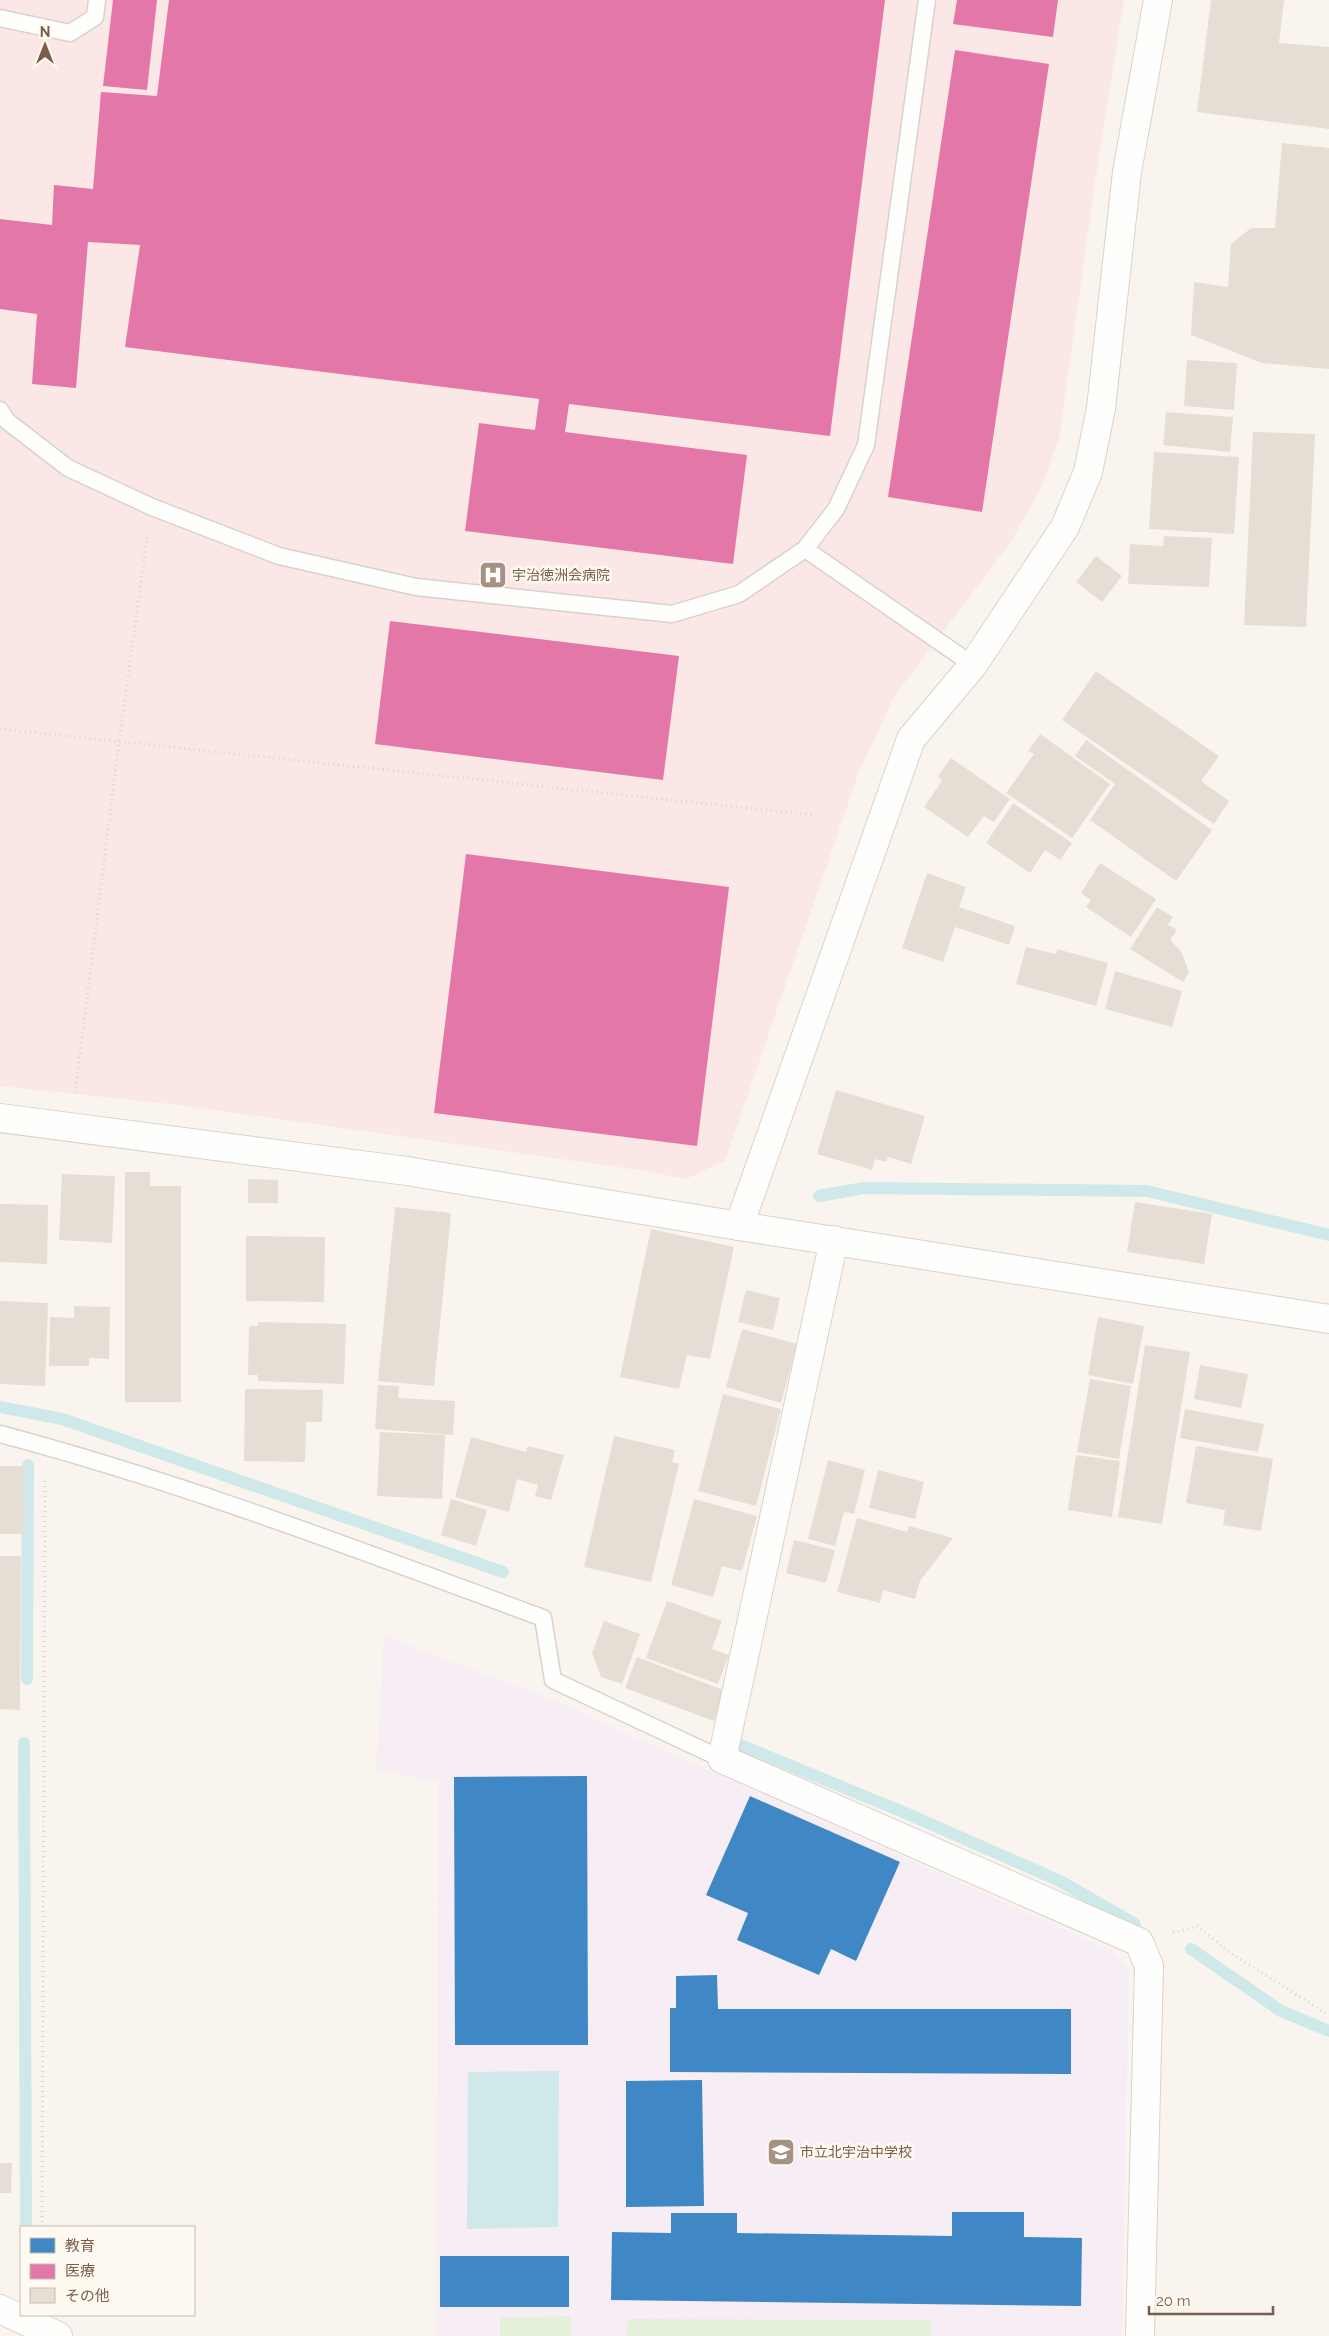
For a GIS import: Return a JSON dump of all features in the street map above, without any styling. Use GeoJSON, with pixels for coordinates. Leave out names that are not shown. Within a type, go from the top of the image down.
{"type":"FeatureCollection","features":[{"type":"Feature","properties":{"kind":"street"},"geometry":{"type":"LineString","coordinates":[[739,1226],[911,739],[973,665],[1065,527],[1088,472],[1100,408],[1127,172],[1158,0]]}},
{"type":"Feature","properties":{"kind":"street"},"geometry":{"type":"LineString","coordinates":[[0,1118],[407,1171],[739,1226],[1329,1319]]}},
{"type":"Feature","properties":{"kind":"street"},"geometry":{"type":"LineString","coordinates":[[834,1240],[722,1758],[1139,1942],[1149,1966],[1140,2336]]}},
{"type":"Feature","properties":{"kind":"lane"},"geometry":{"type":"LineString","coordinates":[[0,18],[70,33],[95,17],[97,0]]}},
{"type":"Feature","properties":{"kind":"lane"},"geometry":{"type":"LineString","coordinates":[[0,410],[7,421],[68,468],[152,507],[279,556],[416,587],[672,614],[739,594],[805,550],[836,510],[866,445],[927,0]]}},
{"type":"Feature","properties":{"kind":"lane"},"geometry":{"type":"LineString","coordinates":[[805,550],[973,665]]}},
{"type":"Feature","properties":{"kind":"lane"},"geometry":{"type":"LineString","coordinates":[[0,1434],[45,1446],[264,1514],[543,1618],[552,1680],[722,1758]]}},
{"type":"Feature","properties":{"kind":"path"},"geometry":{"type":"LineString","coordinates":[[70,1128],[119,743],[152,507]]}},
{"type":"Feature","properties":{"kind":"path"},"geometry":{"type":"LineString","coordinates":[[0,729],[813,815]]}},
{"type":"Feature","properties":{"kind":"path"},"geometry":{"type":"LineString","coordinates":[[42,2226],[45,1446]]}},
{"type":"Feature","properties":{"kind":"path"},"geometry":{"type":"LineString","coordinates":[[1139,1942],[1198,1926],[1230,1952],[1329,2015]]}},
{"type":"Feature","properties":{"kind":"shaded area","name":"宇治徳洲会病院"},"geometry":{"type":"Polygon","coordinates":[[[0,0],[1124,0],[1096,176],[1059,439],[1041,489],[1010,543],[894,697],[859,772],[725,1161],[686,1179],[638,1170],[179,1105],[0,1086],[0,0]]]}},
{"type":"Feature","properties":{"kind":"shaded area","name":"市立北宇治中学校"},"geometry":{"type":"Polygon","coordinates":[[[384,1636],[546,1697],[1115,1952],[1129,1969],[1122,2336],[436,2336],[438,1782],[376,1770],[384,1636]]]}},
{"type":"Feature","properties":{"kind":"green space"},"geometry":{"type":"Polygon","coordinates":[[[570,2316],[571,2336],[500,2336],[500,2318],[570,2316]]]}},
{"type":"Feature","properties":{"kind":"green space"},"geometry":{"type":"Polygon","coordinates":[[[628,2319],[931,2320],[930,2336],[627,2336],[628,2319]]]}},
{"type":"Feature","properties":{"kind":"water"},"geometry":{"type":"Polygon","coordinates":[[[559,2071],[558,2227],[467,2229],[468,2072],[559,2071]]]}},
{"type":"Feature","properties":{"kind":"building: 教育"},"geometry":{"type":"Polygon","coordinates":[[[587,1776],[588,2045],[455,2045],[454,1777],[587,1776]]]}},
{"type":"Feature","properties":{"kind":"building: 教育"},"geometry":{"type":"Polygon","coordinates":[[[750,1796],[900,1862],[856,1961],[831,1949],[819,1975],[737,1940],[748,1913],[706,1895],[750,1796]]]}},
{"type":"Feature","properties":{"kind":"building: 教育"},"geometry":{"type":"Polygon","coordinates":[[[717,1975],[718,2009],[1071,2009],[1071,2074],[670,2072],[670,2008],[676,2008],[676,1976],[717,1975]]]}},
{"type":"Feature","properties":{"kind":"building: 教育"},"geometry":{"type":"Polygon","coordinates":[[[702,2080],[704,2206],[626,2207],[626,2081],[702,2080]]]}},
{"type":"Feature","properties":{"kind":"building: 教育"},"geometry":{"type":"Polygon","coordinates":[[[952,2212],[1024,2212],[1024,2237],[1082,2238],[1081,2306],[611,2300],[612,2232],[671,2233],[671,2213],[737,2213],[737,2233],[952,2236],[952,2212]]]}},
{"type":"Feature","properties":{"kind":"building: 教育"},"geometry":{"type":"Polygon","coordinates":[[[440,2256],[569,2256],[569,2307],[440,2307],[440,2256]]]}},
{"type":"Feature","properties":{"kind":"building: 医療"},"geometry":{"type":"Polygon","coordinates":[[[113,0],[157,0],[147,90],[103,86],[113,0]]]}},
{"type":"Feature","properties":{"kind":"building: 医療","name":"宇治徳洲会病院"},"geometry":{"type":"Polygon","coordinates":[[[169,0],[885,0],[830,436],[569,404],[565,432],[747,455],[733,564],[465,531],[479,423],[535,430],[539,399],[125,347],[140,245],[88,242],[76,388],[32,384],[37,314],[0,309],[0,219],[52,225],[54,185],[93,189],[101,92],[157,96],[169,0]]]}},
{"type":"Feature","properties":{"kind":"building: 医療"},"geometry":{"type":"Polygon","coordinates":[[[957,0],[1058,0],[1053,37],[953,24],[957,0]]]}},
{"type":"Feature","properties":{"kind":"building: 医療"},"geometry":{"type":"Polygon","coordinates":[[[955,50],[1049,64],[982,512],[888,497],[955,50]]]}},
{"type":"Feature","properties":{"kind":"building: 医療"},"geometry":{"type":"Polygon","coordinates":[[[390,621],[679,656],[663,780],[375,744],[390,621]]]}},
{"type":"Feature","properties":{"kind":"building: 医療"},"geometry":{"type":"Polygon","coordinates":[[[466,854],[729,887],[697,1146],[434,1113],[466,854]]]}},
{"type":"Feature","properties":{"kind":"building: その他"},"geometry":{"type":"Polygon","coordinates":[[[1211,0],[1284,0],[1279,43],[1329,47],[1329,129],[1197,112],[1211,0]]]}},
{"type":"Feature","properties":{"kind":"building: その他"},"geometry":{"type":"Polygon","coordinates":[[[1282,143],[1329,148],[1329,369],[1262,363],[1191,335],[1194,282],[1228,287],[1231,244],[1251,228],[1275,228],[1282,143]]]}},
{"type":"Feature","properties":{"kind":"building: その他"},"geometry":{"type":"Polygon","coordinates":[[[1187,360],[1237,363],[1234,410],[1184,406],[1187,360]]]}},
{"type":"Feature","properties":{"kind":"building: その他"},"geometry":{"type":"Polygon","coordinates":[[[1166,412],[1233,417],[1230,452],[1163,445],[1166,412]]]}},
{"type":"Feature","properties":{"kind":"building: その他"},"geometry":{"type":"Polygon","coordinates":[[[1253,432],[1315,434],[1306,627],[1244,625],[1253,432]]]}},
{"type":"Feature","properties":{"kind":"building: その他"},"geometry":{"type":"Polygon","coordinates":[[[1154,452],[1239,457],[1234,534],[1149,529],[1154,452]]]}},
{"type":"Feature","properties":{"kind":"building: その他"},"geometry":{"type":"Polygon","coordinates":[[[1164,536],[1212,538],[1209,587],[1128,584],[1130,544],[1163,546],[1164,536]]]}},
{"type":"Feature","properties":{"kind":"building: その他"},"geometry":{"type":"Polygon","coordinates":[[[1096,556],[1122,576],[1102,602],[1076,582],[1096,556]]]}},
{"type":"Feature","properties":{"kind":"building: その他"},"geometry":{"type":"Polygon","coordinates":[[[1096,671],[1219,756],[1201,781],[1229,801],[1214,824],[1062,720],[1096,671]]]}},
{"type":"Feature","properties":{"kind":"building: その他"},"geometry":{"type":"Polygon","coordinates":[[[1040,734],[1110,784],[1072,838],[1006,793],[1034,754],[1028,751],[1040,734]]]}},
{"type":"Feature","properties":{"kind":"building: その他"},"geometry":{"type":"Polygon","coordinates":[[[1086,740],[1212,830],[1176,881],[1090,820],[1115,784],[1075,756],[1086,740]]]}},
{"type":"Feature","properties":{"kind":"building: その他"},"geometry":{"type":"Polygon","coordinates":[[[951,758],[1010,799],[994,822],[984,816],[968,837],[924,807],[942,781],[938,776],[951,758]]]}},
{"type":"Feature","properties":{"kind":"building: その他"},"geometry":{"type":"Polygon","coordinates":[[[1013,803],[1072,843],[1060,860],[1045,850],[1030,873],[986,843],[1013,803]]]}},
{"type":"Feature","properties":{"kind":"building: その他"},"geometry":{"type":"Polygon","coordinates":[[[1100,863],[1156,899],[1131,937],[1086,907],[1091,900],[1081,893],[1100,863]]]}},
{"type":"Feature","properties":{"kind":"building: その他"},"geometry":{"type":"Polygon","coordinates":[[[927,873],[966,887],[959,907],[1015,926],[1009,945],[955,927],[943,962],[902,948],[927,873]]]}},
{"type":"Feature","properties":{"kind":"building: その他"},"geometry":{"type":"Polygon","coordinates":[[[1157,907],[1173,917],[1168,925],[1177,930],[1170,940],[1181,951],[1189,972],[1183,982],[1130,949],[1157,907]]]}},
{"type":"Feature","properties":{"kind":"building: その他"},"geometry":{"type":"Polygon","coordinates":[[[1026,947],[1056,954],[1057,949],[1108,963],[1096,1006],[1016,984],[1026,947]]]}},
{"type":"Feature","properties":{"kind":"building: その他"},"geometry":{"type":"Polygon","coordinates":[[[1115,971],[1182,991],[1172,1027],[1105,1009],[1115,971]]]}},
{"type":"Feature","properties":{"kind":"building: その他"},"geometry":{"type":"Polygon","coordinates":[[[836,1090],[925,1116],[911,1164],[888,1157],[886,1162],[875,1159],[872,1170],[817,1154],[836,1090]]]}},
{"type":"Feature","properties":{"kind":"building: その他"},"geometry":{"type":"Polygon","coordinates":[[[125,1172],[150,1172],[150,1186],[181,1186],[181,1402],[125,1402],[125,1172]]]}},
{"type":"Feature","properties":{"kind":"building: その他"},"geometry":{"type":"Polygon","coordinates":[[[62,1174],[115,1176],[112,1243],[59,1240],[62,1174]]]}},
{"type":"Feature","properties":{"kind":"building: その他"},"geometry":{"type":"Polygon","coordinates":[[[248,1179],[278,1180],[278,1203],[248,1203],[248,1179]]]}},
{"type":"Feature","properties":{"kind":"building: その他"},"geometry":{"type":"Polygon","coordinates":[[[1135,1202],[1212,1214],[1204,1264],[1127,1252],[1135,1202]]]}},
{"type":"Feature","properties":{"kind":"building: その他"},"geometry":{"type":"Polygon","coordinates":[[[0,1204],[48,1205],[47,1264],[0,1262],[0,1204]]]}},
{"type":"Feature","properties":{"kind":"building: その他"},"geometry":{"type":"Polygon","coordinates":[[[395,1207],[451,1213],[434,1386],[378,1381],[395,1207]]]}},
{"type":"Feature","properties":{"kind":"building: その他"},"geometry":{"type":"Polygon","coordinates":[[[651,1229],[734,1247],[710,1359],[687,1355],[679,1389],[620,1377],[651,1229]]]}},
{"type":"Feature","properties":{"kind":"building: その他"},"geometry":{"type":"Polygon","coordinates":[[[246,1236],[325,1237],[324,1302],[246,1301],[246,1236]]]}},
{"type":"Feature","properties":{"kind":"building: その他"},"geometry":{"type":"Polygon","coordinates":[[[746,1290],[780,1298],[773,1330],[738,1322],[746,1290]]]}},
{"type":"Feature","properties":{"kind":"building: その他"},"geometry":{"type":"Polygon","coordinates":[[[0,1301],[48,1303],[45,1386],[0,1384],[0,1301]]]}},
{"type":"Feature","properties":{"kind":"building: その他"},"geometry":{"type":"Polygon","coordinates":[[[74,1306],[110,1307],[109,1359],[89,1358],[89,1366],[49,1366],[50,1317],[74,1318],[74,1306]]]}},
{"type":"Feature","properties":{"kind":"building: その他"},"geometry":{"type":"Polygon","coordinates":[[[1098,1317],[1144,1326],[1133,1384],[1088,1375],[1098,1317]]]}},
{"type":"Feature","properties":{"kind":"building: その他"},"geometry":{"type":"Polygon","coordinates":[[[258,1322],[346,1324],[344,1384],[258,1381],[258,1375],[248,1375],[249,1326],[258,1326],[258,1322]]]}},
{"type":"Feature","properties":{"kind":"building: その他"},"geometry":{"type":"Polygon","coordinates":[[[742,1329],[797,1344],[781,1403],[726,1387],[742,1329]]]}},
{"type":"Feature","properties":{"kind":"building: その他"},"geometry":{"type":"Polygon","coordinates":[[[1145,1345],[1190,1352],[1162,1524],[1118,1517],[1145,1345]]]}},
{"type":"Feature","properties":{"kind":"building: その他"},"geometry":{"type":"Polygon","coordinates":[[[1200,1365],[1248,1374],[1241,1408],[1194,1399],[1200,1365]]]}},
{"type":"Feature","properties":{"kind":"building: その他"},"geometry":{"type":"Polygon","coordinates":[[[1090,1379],[1131,1386],[1119,1459],[1077,1452],[1090,1379]]]}},
{"type":"Feature","properties":{"kind":"building: その他"},"geometry":{"type":"Polygon","coordinates":[[[378,1385],[399,1386],[398,1398],[455,1401],[453,1435],[375,1429],[378,1385]]]}},
{"type":"Feature","properties":{"kind":"building: その他"},"geometry":{"type":"Polygon","coordinates":[[[245,1389],[323,1390],[322,1422],[306,1422],[305,1462],[244,1461],[245,1389]]]}},
{"type":"Feature","properties":{"kind":"building: その他"},"geometry":{"type":"Polygon","coordinates":[[[723,1394],[781,1409],[756,1506],[698,1491],[723,1394]]]}},
{"type":"Feature","properties":{"kind":"building: その他"},"geometry":{"type":"Polygon","coordinates":[[[1185,1409],[1264,1424],[1258,1452],[1180,1438],[1185,1409]]]}},
{"type":"Feature","properties":{"kind":"building: その他"},"geometry":{"type":"Polygon","coordinates":[[[380,1432],[445,1435],[442,1499],[377,1496],[380,1432]]]}},
{"type":"Feature","properties":{"kind":"building: その他"},"geometry":{"type":"Polygon","coordinates":[[[614,1436],[675,1450],[672,1462],[679,1464],[651,1582],[584,1567],[614,1436]]]}},
{"type":"Feature","properties":{"kind":"building: その他"},"geometry":{"type":"Polygon","coordinates":[[[471,1437],[526,1452],[528,1446],[564,1455],[551,1500],[535,1496],[538,1485],[517,1479],[509,1512],[455,1497],[471,1437]]]}},
{"type":"Feature","properties":{"kind":"building: その他"},"geometry":{"type":"Polygon","coordinates":[[[1196,1446],[1273,1459],[1261,1531],[1223,1525],[1225,1510],[1186,1503],[1196,1446]]]}},
{"type":"Feature","properties":{"kind":"building: その他"},"geometry":{"type":"Polygon","coordinates":[[[1076,1455],[1120,1461],[1112,1517],[1068,1510],[1076,1455]]]}},
{"type":"Feature","properties":{"kind":"building: その他"},"geometry":{"type":"Polygon","coordinates":[[[828,1460],[865,1470],[854,1514],[844,1512],[835,1546],[808,1539],[828,1460]]]}},
{"type":"Feature","properties":{"kind":"building: その他"},"geometry":{"type":"Polygon","coordinates":[[[0,1466],[24,1466],[25,1534],[0,1534],[0,1466]]]}},
{"type":"Feature","properties":{"kind":"building: その他"},"geometry":{"type":"Polygon","coordinates":[[[878,1470],[924,1482],[915,1519],[869,1508],[878,1470]]]}},
{"type":"Feature","properties":{"kind":"building: その他"},"geometry":{"type":"Polygon","coordinates":[[[451,1499],[487,1510],[476,1546],[441,1535],[451,1499]]]}},
{"type":"Feature","properties":{"kind":"building: その他"},"geometry":{"type":"Polygon","coordinates":[[[694,1499],[757,1516],[742,1571],[722,1566],[713,1597],[671,1585],[694,1499]]]}},
{"type":"Feature","properties":{"kind":"building: その他"},"geometry":{"type":"Polygon","coordinates":[[[857,1518],[907,1532],[909,1526],[953,1538],[920,1581],[915,1599],[883,1590],[880,1603],[837,1592],[857,1518]]]}},
{"type":"Feature","properties":{"kind":"building: その他"},"geometry":{"type":"Polygon","coordinates":[[[794,1540],[835,1550],[826,1583],[786,1573],[794,1540]]]}},
{"type":"Feature","properties":{"kind":"building: その他"},"geometry":{"type":"Polygon","coordinates":[[[0,1556],[21,1556],[20,1710],[0,1709],[0,1556]]]}},
{"type":"Feature","properties":{"kind":"building: その他"},"geometry":{"type":"Polygon","coordinates":[[[667,1601],[722,1621],[712,1649],[729,1655],[718,1684],[646,1658],[667,1601]]]}},
{"type":"Feature","properties":{"kind":"building: その他"},"geometry":{"type":"Polygon","coordinates":[[[604,1621],[640,1634],[622,1684],[601,1677],[592,1653],[604,1621]]]}},
{"type":"Feature","properties":{"kind":"building: その他"},"geometry":{"type":"Polygon","coordinates":[[[637,1657],[726,1691],[714,1721],[625,1688],[637,1657]]]}},
{"type":"Feature","properties":{"kind":"building: その他"},"geometry":{"type":"Polygon","coordinates":[[[0,2163],[12,2163],[11,2193],[0,2193],[0,2163]]]}},
{"type":"Feature","properties":{"kind":"waterway"},"geometry":{"type":"LineString","coordinates":[[819,1196],[864,1188],[1147,1191],[1329,1235]]}},
{"type":"Feature","properties":{"kind":"waterway"},"geometry":{"type":"LineString","coordinates":[[0,1407],[62,1419],[503,1572]]}},
{"type":"Feature","properties":{"kind":"waterway"},"geometry":{"type":"LineString","coordinates":[[27,1679],[28,1465]]}},
{"type":"Feature","properties":{"kind":"waterway"},"geometry":{"type":"LineString","coordinates":[[733,1742],[903,1812],[1060,1881],[1135,1924]]}},
{"type":"Feature","properties":{"kind":"waterway"},"geometry":{"type":"LineString","coordinates":[[24,1743],[26,2226]]}},
{"type":"Feature","properties":{"kind":"waterway"},"geometry":{"type":"LineString","coordinates":[[1191,1949],[1281,2011],[1329,2031]]}},
{"type":"Feature","properties":{"kind":"place","name":"宇治徳洲会病院"},"geometry":{"type":"Point","coordinates":[493,575]}},
{"type":"Feature","properties":{"kind":"place","name":"市立北宇治中学校"},"geometry":{"type":"Point","coordinates":[781,2152]}}]}
